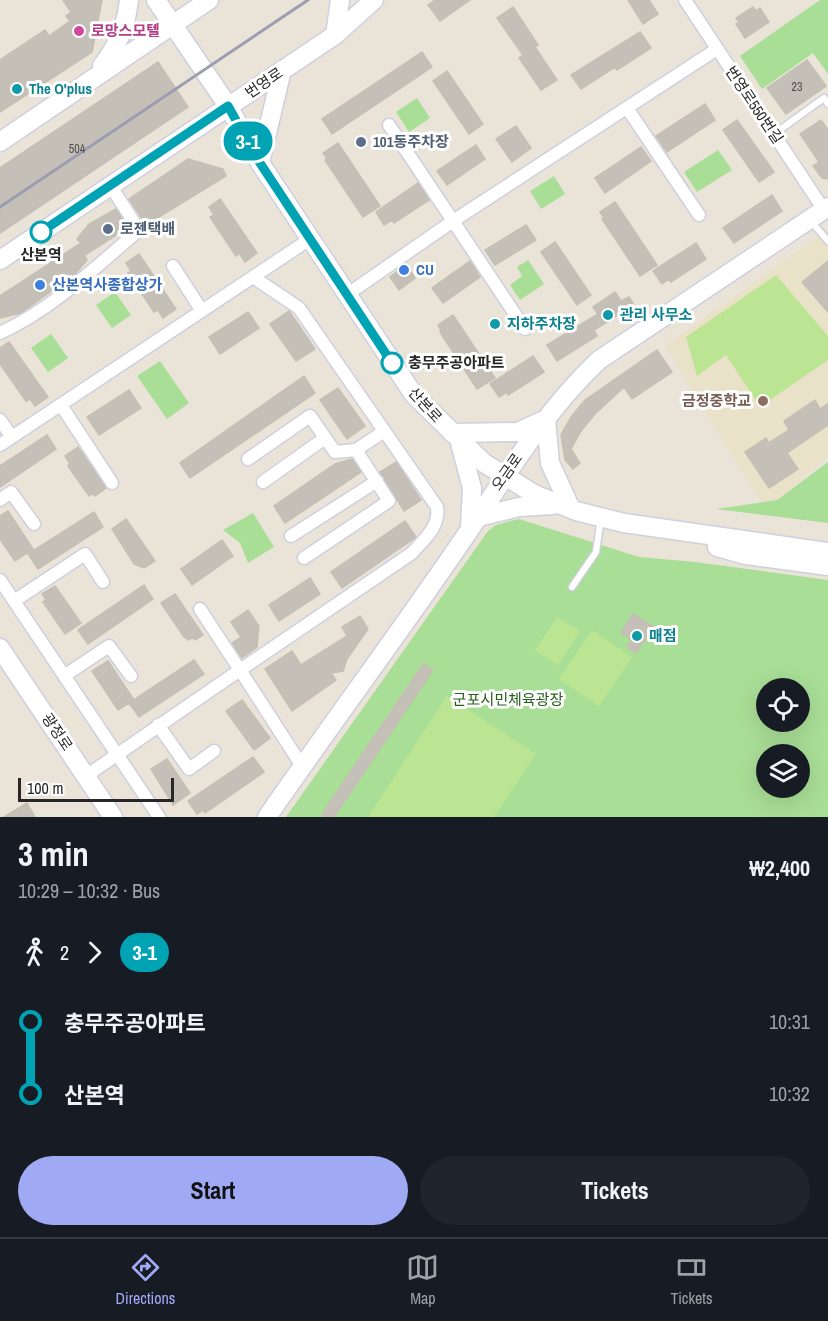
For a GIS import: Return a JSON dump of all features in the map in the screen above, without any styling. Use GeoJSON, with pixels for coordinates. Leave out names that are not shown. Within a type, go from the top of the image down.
{"type":"FeatureCollection","features":[{"type":"Feature","properties":{"kind":"street"},"geometry":{"type":"LineString","coordinates":[[92,79],[116,47],[126,25],[129,0]]}},
{"type":"Feature","properties":{"kind":"street","name":"산본로"},"geometry":{"type":"LineString","coordinates":[[156,0],[228,106],[260,163],[414,395],[455,437],[534,495],[566,507],[658,529],[828,552]]}},
{"type":"Feature","properties":{"kind":"street"},"geometry":{"type":"LineString","coordinates":[[0,142],[210,0]]}},
{"type":"Feature","properties":{"kind":"street"},"geometry":{"type":"LineString","coordinates":[[335,34],[340,0]]}},
{"type":"Feature","properties":{"kind":"street","name":"번영로"},"geometry":{"type":"LineString","coordinates":[[0,260],[228,106],[280,68],[335,34],[374,0]]}},
{"type":"Feature","properties":{"kind":"street","name":"번영로550번길"},"geometry":{"type":"LineString","coordinates":[[685,0],[774,134],[821,212]]}},
{"type":"Feature","properties":{"kind":"street"},"geometry":{"type":"LineString","coordinates":[[348,294],[453,221],[717,49]]}},
{"type":"Feature","properties":{"kind":"street"},"geometry":{"type":"LineString","coordinates":[[260,163],[280,68]]}},
{"type":"Feature","properties":{"kind":"street"},"geometry":{"type":"LineString","coordinates":[[627,108],[699,215]]}},
{"type":"Feature","properties":{"kind":"street"},"geometry":{"type":"LineString","coordinates":[[389,125],[525,329]]}},
{"type":"Feature","properties":{"kind":"street"},"geometry":{"type":"LineString","coordinates":[[0,333],[58,297],[139,230],[110,185]]}},
{"type":"Feature","properties":{"kind":"street","name":"오금로"},"geometry":{"type":"LineString","coordinates":[[267,817],[474,523],[504,475],[546,419],[599,360],[821,212]]}},
{"type":"Feature","properties":{"kind":"street"},"geometry":{"type":"LineString","coordinates":[[0,445],[310,239]]}},
{"type":"Feature","properties":{"kind":"street"},"geometry":{"type":"LineString","coordinates":[[173,266],[202,311]]}},
{"type":"Feature","properties":{"kind":"street"},"geometry":{"type":"LineString","coordinates":[[86,776],[412,553],[434,528],[438,517],[437,507],[382,432],[299,308],[253,277]]}},
{"type":"Feature","properties":{"kind":"street"},"geometry":{"type":"LineString","coordinates":[[61,405],[112,483]]}},
{"type":"Feature","properties":{"kind":"street"},"geometry":{"type":"LineString","coordinates":[[248,459],[310,416],[335,452],[356,450],[382,432]]}},
{"type":"Feature","properties":{"kind":"street"},"geometry":{"type":"LineString","coordinates":[[546,419],[550,463],[566,507],[519,507],[474,523],[472,488],[455,437],[518,432],[546,419]]}},
{"type":"Feature","properties":{"kind":"street"},"geometry":{"type":"LineString","coordinates":[[0,420],[12,437]]}},
{"type":"Feature","properties":{"kind":"street"},"geometry":{"type":"LineString","coordinates":[[263,482],[326,438]]}},
{"type":"Feature","properties":{"kind":"street"},"geometry":{"type":"LineString","coordinates":[[304,558],[390,501],[356,450]]}},
{"type":"Feature","properties":{"kind":"street"},"geometry":{"type":"LineString","coordinates":[[291,536],[377,481]]}},
{"type":"Feature","properties":{"kind":"street"},"geometry":{"type":"LineString","coordinates":[[0,500],[11,492],[34,524]]}},
{"type":"Feature","properties":{"kind":"street","name":"산본로"},"geometry":{"type":"LineString","coordinates":[[658,529],[733,527],[828,540]]}},
{"type":"Feature","properties":{"kind":"street","name":"산본로"},"geometry":{"type":"LineString","coordinates":[[658,529],[746,555],[828,566]]}},
{"type":"Feature","properties":{"kind":"street"},"geometry":{"type":"LineString","coordinates":[[14,601],[85,554],[103,582]]}},
{"type":"Feature","properties":{"kind":"street"},"geometry":{"type":"LineString","coordinates":[[0,580],[159,817]]}},
{"type":"Feature","properties":{"kind":"street"},"geometry":{"type":"LineString","coordinates":[[200,609],[302,766]]}},
{"type":"Feature","properties":{"kind":"street"},"geometry":{"type":"LineString","coordinates":[[64,676],[109,645],[130,676]]}},
{"type":"Feature","properties":{"kind":"street","name":"광정로"},"geometry":{"type":"LineString","coordinates":[[0,648],[113,817]]}},
{"type":"Feature","properties":{"kind":"street"},"geometry":{"type":"LineString","coordinates":[[158,725],[189,769],[214,751]]}},
{"type":"Feature","properties":{"kind":"lane"},"geometry":{"type":"LineString","coordinates":[[774,134],[824,98],[828,104]]}},
{"type":"Feature","properties":{"kind":"lane"},"geometry":{"type":"LineString","coordinates":[[821,212],[828,241]]}},
{"type":"Feature","properties":{"kind":"lane"},"geometry":{"type":"LineString","coordinates":[[573,587],[596,552],[601,517]]}},
{"type":"Feature","properties":{"kind":"shaded area","name":"금정중학교"},"geometry":{"type":"Polygon","coordinates":[[[828,230],[828,456],[777,500],[761,502],[665,346],[828,230]]]}},
{"type":"Feature","properties":{"kind":"green space"},"geometry":{"type":"Polygon","coordinates":[[[820,0],[828,0],[828,74],[813,53],[762,89],[740,56],[820,0]]]}},
{"type":"Feature","properties":{"kind":"green space"},"geometry":{"type":"Polygon","coordinates":[[[417,98],[430,118],[409,132],[396,112],[417,98]]]}},
{"type":"Feature","properties":{"kind":"green space"},"geometry":{"type":"Polygon","coordinates":[[[718,150],[732,170],[697,192],[684,172],[718,150]]]}},
{"type":"Feature","properties":{"kind":"green space"},"geometry":{"type":"Polygon","coordinates":[[[554,176],[565,194],[541,209],[530,191],[554,176]]]}},
{"type":"Feature","properties":{"kind":"green space"},"geometry":{"type":"Polygon","coordinates":[[[528,260],[544,284],[520,300],[510,285],[522,276],[517,267],[528,260]]]}},
{"type":"Feature","properties":{"kind":"green space"},"geometry":{"type":"Polygon","coordinates":[[[776,275],[828,336],[828,360],[760,407],[726,355],[697,376],[686,337],[776,275]]]}},
{"type":"Feature","properties":{"kind":"green space"},"geometry":{"type":"Polygon","coordinates":[[[115,292],[131,315],[112,328],[96,305],[115,292]]]}},
{"type":"Feature","properties":{"kind":"green space"},"geometry":{"type":"Polygon","coordinates":[[[51,334],[68,358],[48,372],[31,348],[51,334]]]}},
{"type":"Feature","properties":{"kind":"green space"},"geometry":{"type":"Polygon","coordinates":[[[160,361],[189,403],[167,419],[137,376],[160,361]]]}},
{"type":"Feature","properties":{"kind":"green space"},"geometry":{"type":"Polygon","coordinates":[[[828,462],[828,523],[716,509],[777,500],[828,462]]]}},
{"type":"Feature","properties":{"kind":"green space"},"geometry":{"type":"Polygon","coordinates":[[[253,513],[274,547],[248,563],[240,543],[223,530],[253,513]]]}},
{"type":"Feature","properties":{"kind":"green space","name":"군포시민체육광장"},"geometry":{"type":"Polygon","coordinates":[[[519,519],[639,557],[695,562],[828,580],[828,817],[286,817],[488,531],[496,525],[519,519]]]}},
{"type":"Feature","properties":{"kind":"green space"},"geometry":{"type":"Polygon","coordinates":[[[557,617],[580,631],[558,665],[535,650],[557,617]]]}},
{"type":"Feature","properties":{"kind":"green space"},"geometry":{"type":"Polygon","coordinates":[[[592,630],[632,657],[599,706],[559,679],[592,630]]]}},
{"type":"Feature","properties":{"kind":"green space"},"geometry":{"type":"Polygon","coordinates":[[[447,696],[536,754],[494,817],[368,817],[447,696]]]}},
{"type":"Feature","properties":{"kind":"building"},"geometry":{"type":"Polygon","coordinates":[[[63,0],[102,0],[92,52],[0,112],[0,60],[45,30],[49,36],[70,21],[66,16],[71,12],[63,0]]]}},
{"type":"Feature","properties":{"kind":"building"},"geometry":{"type":"Polygon","coordinates":[[[435,0],[470,0],[440,21],[428,5],[435,0]]]}},
{"type":"Feature","properties":{"kind":"building"},"geometry":{"type":"Polygon","coordinates":[[[628,0],[649,0],[658,14],[643,24],[628,0]]]}},
{"type":"Feature","properties":{"kind":"building"},"geometry":{"type":"Polygon","coordinates":[[[513,7],[538,45],[535,47],[557,80],[541,90],[519,58],[523,55],[497,18],[513,7]]]}},
{"type":"Feature","properties":{"kind":"building"},"geometry":{"type":"Polygon","coordinates":[[[753,7],[756,11],[760,8],[769,22],[745,38],[736,24],[739,22],[736,18],[753,7]]]}},
{"type":"Feature","properties":{"kind":"building"},"geometry":{"type":"Polygon","coordinates":[[[640,32],[651,48],[581,89],[571,75],[640,32]]]}},
{"type":"Feature","properties":{"kind":"building"},"geometry":{"type":"Polygon","coordinates":[[[422,52],[432,67],[332,134],[322,119],[422,52]]]}},
{"type":"Feature","properties":{"kind":"building"},"geometry":{"type":"Polygon","coordinates":[[[807,60],[826,86],[786,114],[767,88],[807,60]]]}},
{"type":"Feature","properties":{"kind":"building","name":"산본역"},"geometry":{"type":"Polygon","coordinates":[[[158,62],[188,107],[0,233],[0,168],[158,62]]]}},
{"type":"Feature","properties":{"kind":"building"},"geometry":{"type":"Polygon","coordinates":[[[447,71],[483,124],[469,134],[433,81],[447,71]]]}},
{"type":"Feature","properties":{"kind":"building"},"geometry":{"type":"Polygon","coordinates":[[[705,104],[715,120],[667,152],[656,136],[705,104]]]}},
{"type":"Feature","properties":{"kind":"building"},"geometry":{"type":"Polygon","coordinates":[[[737,120],[774,172],[759,182],[723,130],[737,120]]]}},
{"type":"Feature","properties":{"kind":"building"},"geometry":{"type":"Polygon","coordinates":[[[821,120],[828,130],[828,179],[822,178],[813,166],[819,162],[800,134],[821,120]]]}},
{"type":"Feature","properties":{"kind":"building"},"geometry":{"type":"Polygon","coordinates":[[[516,126],[531,148],[512,162],[496,139],[516,126]]]}},
{"type":"Feature","properties":{"kind":"building"},"geometry":{"type":"Polygon","coordinates":[[[338,143],[380,206],[363,217],[325,160],[327,159],[323,153],[338,143]]]}},
{"type":"Feature","properties":{"kind":"building"},"geometry":{"type":"Polygon","coordinates":[[[476,145],[485,159],[447,185],[437,171],[476,145]]]}},
{"type":"Feature","properties":{"kind":"building"},"geometry":{"type":"Polygon","coordinates":[[[641,147],[651,161],[605,193],[595,178],[641,147]]]}},
{"type":"Feature","properties":{"kind":"building"},"geometry":{"type":"Polygon","coordinates":[[[188,159],[223,169],[226,176],[146,225],[129,199],[188,159]]]}},
{"type":"Feature","properties":{"kind":"building"},"geometry":{"type":"Polygon","coordinates":[[[418,183],[429,200],[394,223],[392,220],[384,225],[376,212],[418,183]]]}},
{"type":"Feature","properties":{"kind":"building"},"geometry":{"type":"Polygon","coordinates":[[[772,195],[782,211],[734,243],[723,228],[772,195]]]}},
{"type":"Feature","properties":{"kind":"building"},"geometry":{"type":"Polygon","coordinates":[[[220,199],[257,253],[245,262],[239,253],[236,256],[210,217],[214,215],[209,207],[220,199]]]}},
{"type":"Feature","properties":{"kind":"building"},"geometry":{"type":"Polygon","coordinates":[[[615,202],[657,265],[640,276],[602,219],[604,218],[600,212],[615,202]]]}},
{"type":"Feature","properties":{"kind":"building","name":"산본역사종합상가"},"geometry":{"type":"Polygon","coordinates":[[[116,209],[124,222],[115,236],[85,255],[87,260],[76,273],[21,313],[0,318],[0,296],[81,243],[77,239],[89,224],[116,209]]]}},
{"type":"Feature","properties":{"kind":"building"},"geometry":{"type":"Polygon","coordinates":[[[526,225],[536,240],[495,265],[485,250],[526,225]]]}},
{"type":"Feature","properties":{"kind":"building"},"geometry":{"type":"Polygon","coordinates":[[[555,242],[591,295],[577,305],[541,252],[555,242]]]}},
{"type":"Feature","properties":{"kind":"building"},"geometry":{"type":"Polygon","coordinates":[[[696,243],[706,259],[671,282],[669,279],[662,284],[653,271],[696,243]]]}},
{"type":"Feature","properties":{"kind":"building"},"geometry":{"type":"Polygon","coordinates":[[[139,254],[176,309],[163,318],[158,310],[154,312],[128,273],[131,271],[126,263],[139,254]]]}},
{"type":"Feature","properties":{"kind":"building"},"geometry":{"type":"Polygon","coordinates":[[[470,261],[480,277],[443,303],[432,288],[470,261]]]}},
{"type":"Feature","properties":{"kind":"building"},"geometry":{"type":"Polygon","coordinates":[[[828,261],[828,312],[802,282],[828,261]]]}},
{"type":"Feature","properties":{"kind":"building"},"geometry":{"type":"Polygon","coordinates":[[[406,265],[415,278],[399,290],[390,277],[406,265]]]}},
{"type":"Feature","properties":{"kind":"building"},"geometry":{"type":"Polygon","coordinates":[[[615,292],[621,301],[629,297],[634,305],[594,330],[597,336],[557,361],[547,345],[598,314],[593,307],[615,292]]]}},
{"type":"Feature","properties":{"kind":"building"},"geometry":{"type":"Polygon","coordinates":[[[289,311],[315,349],[296,361],[270,324],[289,311]]]}},
{"type":"Feature","properties":{"kind":"building"},"geometry":{"type":"Polygon","coordinates":[[[248,312],[259,328],[220,354],[209,337],[248,312]]]}},
{"type":"Feature","properties":{"kind":"building"},"geometry":{"type":"Polygon","coordinates":[[[453,315],[495,378],[477,389],[440,332],[438,325],[453,315]]]}},
{"type":"Feature","properties":{"kind":"building"},"geometry":{"type":"Polygon","coordinates":[[[9,342],[48,397],[35,406],[30,399],[26,401],[0,364],[0,348],[9,342]]]}},
{"type":"Feature","properties":{"kind":"building"},"geometry":{"type":"Polygon","coordinates":[[[657,350],[672,372],[632,399],[624,387],[595,414],[581,431],[571,449],[580,463],[573,469],[565,460],[561,435],[571,417],[585,400],[657,350]]]}},
{"type":"Feature","properties":{"kind":"building"},"geometry":{"type":"Polygon","coordinates":[[[533,356],[544,372],[508,395],[507,392],[499,397],[490,384],[533,356]]]}},
{"type":"Feature","properties":{"kind":"building"},"geometry":{"type":"Polygon","coordinates":[[[304,376],[315,393],[190,478],[180,463],[304,376]]]}},
{"type":"Feature","properties":{"kind":"building"},"geometry":{"type":"Polygon","coordinates":[[[338,388],[365,426],[347,439],[320,400],[338,388]]]}},
{"type":"Feature","properties":{"kind":"building"},"geometry":{"type":"Polygon","coordinates":[[[129,390],[141,408],[99,435],[87,417],[129,390]]]}},
{"type":"Feature","properties":{"kind":"building"},"geometry":{"type":"Polygon","coordinates":[[[815,400],[820,409],[828,404],[828,425],[787,453],[798,469],[769,488],[745,452],[766,438],[769,443],[789,430],[784,421],[815,400]]]}},
{"type":"Feature","properties":{"kind":"building"},"geometry":{"type":"Polygon","coordinates":[[[47,435],[56,449],[0,487],[0,466],[47,435]]]}},
{"type":"Feature","properties":{"kind":"building"},"geometry":{"type":"Polygon","coordinates":[[[78,447],[106,488],[95,496],[93,493],[89,496],[68,466],[70,464],[65,456],[78,447]]]}},
{"type":"Feature","properties":{"kind":"building"},"geometry":{"type":"Polygon","coordinates":[[[352,459],[361,472],[285,523],[274,506],[335,464],[352,459]]]}},
{"type":"Feature","properties":{"kind":"building"},"geometry":{"type":"Polygon","coordinates":[[[396,462],[421,500],[404,511],[380,472],[396,462]]]}},
{"type":"Feature","properties":{"kind":"building"},"geometry":{"type":"Polygon","coordinates":[[[8,511],[33,549],[15,561],[0,539],[0,516],[8,511]]]}},
{"type":"Feature","properties":{"kind":"building"},"geometry":{"type":"Polygon","coordinates":[[[94,512],[103,527],[38,569],[28,554],[94,512]]]}},
{"type":"Feature","properties":{"kind":"building"},"geometry":{"type":"Polygon","coordinates":[[[126,519],[155,561],[144,568],[134,564],[112,529],[126,519]]]}},
{"type":"Feature","properties":{"kind":"building"},"geometry":{"type":"Polygon","coordinates":[[[405,521],[416,537],[342,588],[331,572],[405,521]]]}},
{"type":"Feature","properties":{"kind":"building"},"geometry":{"type":"Polygon","coordinates":[[[222,540],[233,556],[192,585],[181,569],[222,540]]]}},
{"type":"Feature","properties":{"kind":"building"},"geometry":{"type":"Polygon","coordinates":[[[310,578],[320,594],[279,621],[269,605],[310,578]]]}},
{"type":"Feature","properties":{"kind":"building"},"geometry":{"type":"Polygon","coordinates":[[[144,585],[153,599],[88,644],[78,630],[144,585]]]}},
{"type":"Feature","properties":{"kind":"building"},"geometry":{"type":"Polygon","coordinates":[[[55,586],[81,623],[65,634],[43,602],[46,600],[42,594],[55,586]]]}},
{"type":"Feature","properties":{"kind":"building"},"geometry":{"type":"Polygon","coordinates":[[[175,594],[203,635],[195,640],[193,637],[189,640],[184,637],[161,603],[175,594]]]}},
{"type":"Feature","properties":{"kind":"building"},"geometry":{"type":"Polygon","coordinates":[[[248,610],[259,626],[257,647],[242,658],[232,643],[241,637],[231,622],[248,610]]]}},
{"type":"Feature","properties":{"kind":"building","name":"매점"},"geometry":{"type":"Polygon","coordinates":[[[633,614],[654,627],[636,653],[627,647],[632,640],[621,632],[633,614]]]}},
{"type":"Feature","properties":{"kind":"building"},"geometry":{"type":"Polygon","coordinates":[[[360,616],[368,629],[347,659],[343,671],[331,673],[336,680],[292,711],[265,669],[292,651],[301,665],[347,636],[342,627],[360,616]]]}},
{"type":"Feature","properties":{"kind":"building"},"geometry":{"type":"Polygon","coordinates":[[[194,660],[204,674],[139,717],[129,703],[194,660]]]}},
{"type":"Feature","properties":{"kind":"building"},"geometry":{"type":"Polygon","coordinates":[[[108,661],[134,700],[118,710],[92,671],[108,661]]]}},
{"type":"Feature","properties":{"kind":"building"},"geometry":{"type":"Polygon","coordinates":[[[423,664],[433,670],[334,817],[326,817],[322,814],[423,664]]]}},
{"type":"Feature","properties":{"kind":"building"},"geometry":{"type":"Polygon","coordinates":[[[242,700],[270,738],[254,750],[226,711],[242,700]]]}},
{"type":"Feature","properties":{"kind":"building"},"geometry":{"type":"Polygon","coordinates":[[[253,757],[264,772],[205,813],[203,810],[197,814],[188,801],[253,757]]]}},
{"type":"Feature","properties":{"kind":"building"},"geometry":{"type":"Polygon","coordinates":[[[167,759],[190,793],[173,805],[151,769],[167,759]]]}},
{"type":"Feature","properties":{"kind":"building"},"geometry":{"type":"Polygon","coordinates":[[[27,803],[35,817],[4,817],[27,803]]]}},
{"type":"Feature","properties":{"kind":"railway"},"geometry":{"type":"LineString","coordinates":[[0,207],[308,0]]}},
{"type":"Feature","properties":{"kind":"bus line","name":"3-1"},"geometry":{"type":"LineString","coordinates":[[41,232],[228,106],[260,163],[392,363]]}},
{"type":"Feature","properties":{"kind":"place","name":"로망스모텔"},"geometry":{"type":"Point","coordinates":[79,31]}},
{"type":"Feature","properties":{"kind":"place","name":"The O'plus"},"geometry":{"type":"Point","coordinates":[17,89]}},
{"type":"Feature","properties":{"kind":"place","name":"101동주차장"},"geometry":{"type":"Point","coordinates":[361,142]}},
{"type":"Feature","properties":{"kind":"place","name":"로젠택배"},"geometry":{"type":"Point","coordinates":[108,229]}},
{"type":"Feature","properties":{"kind":"place","name":"산본역"},"geometry":{"type":"Point","coordinates":[41,232]}},
{"type":"Feature","properties":{"kind":"place","name":"CU"},"geometry":{"type":"Point","coordinates":[404,270]}},
{"type":"Feature","properties":{"kind":"place","name":"산본역사종합상가"},"geometry":{"type":"Point","coordinates":[40,285]}},
{"type":"Feature","properties":{"kind":"place","name":"관리 사무소"},"geometry":{"type":"Point","coordinates":[608,315]}},
{"type":"Feature","properties":{"kind":"place","name":"지하주차장"},"geometry":{"type":"Point","coordinates":[495,324]}},
{"type":"Feature","properties":{"kind":"place","name":"충무주공아파트"},"geometry":{"type":"Point","coordinates":[392,363]}},
{"type":"Feature","properties":{"kind":"place","name":"금정중학교"},"geometry":{"type":"Point","coordinates":[763,401]}},
{"type":"Feature","properties":{"kind":"place","name":"매점"},"geometry":{"type":"Point","coordinates":[637,636]}}]}
